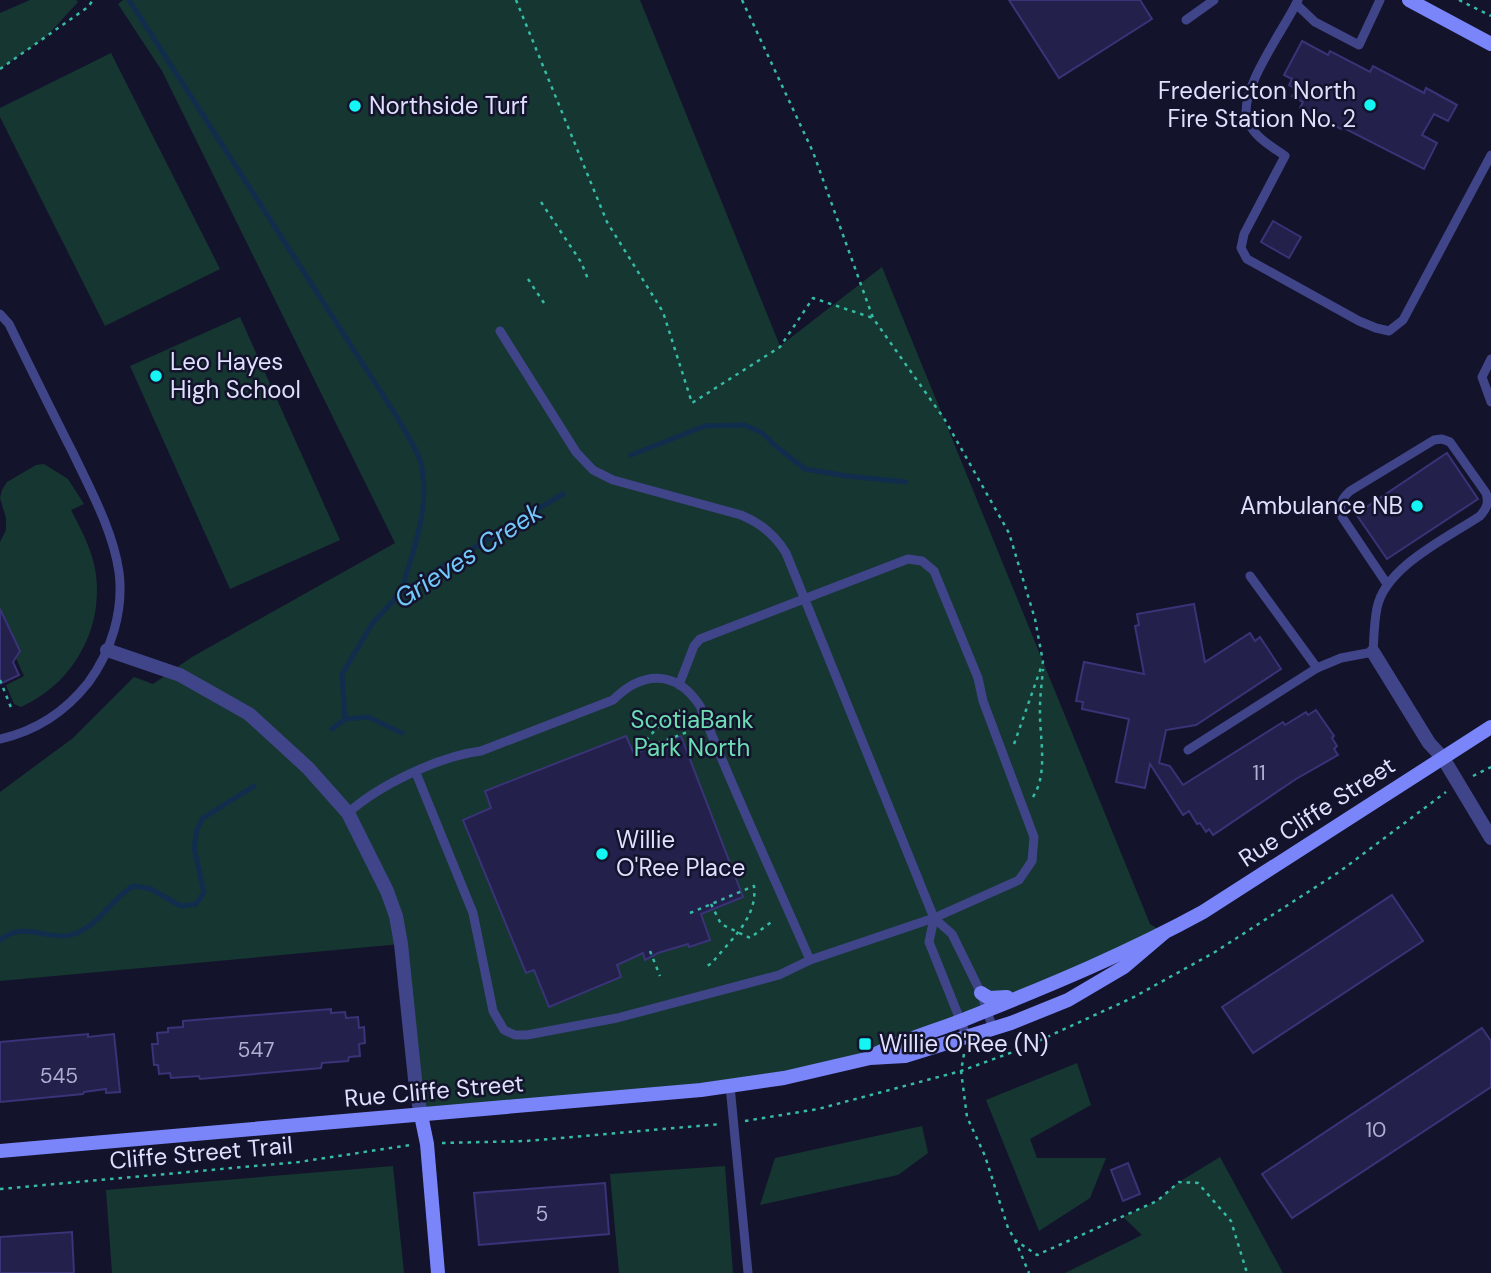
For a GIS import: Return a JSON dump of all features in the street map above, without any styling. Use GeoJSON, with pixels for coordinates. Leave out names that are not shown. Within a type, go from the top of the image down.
{"type":"FeatureCollection","features":[{"type":"Feature","properties":{"kind":"main road"},"geometry":{"type":"LineString","coordinates":[[1409,0],[1491,44]]}},
{"type":"Feature","properties":{"kind":"main road","name":"Rue Cliffe Street"},"geometry":{"type":"LineString","coordinates":[[870,1058],[897,1043],[988,1010],[1164,933],[1203,912],[1491,726]]}},
{"type":"Feature","properties":{"kind":"main road","name":"Rue Cliffe Street"},"geometry":{"type":"LineString","coordinates":[[0,1151],[730,1086],[870,1058],[905,1056],[993,1029],[1068,1000],[1124,967],[1164,933]]}},
{"type":"Feature","properties":{"kind":"main road"},"geometry":{"type":"LineString","coordinates":[[981,993],[989,998],[1023,995]]}},
{"type":"Feature","properties":{"kind":"main road"},"geometry":{"type":"LineString","coordinates":[[421,1115],[427,1144],[438,1273]]}},
{"type":"Feature","properties":{"kind":"street"},"geometry":{"type":"LineString","coordinates":[[107,650],[180,675],[248,714],[308,768],[348,813],[396,915],[421,1115]]}},
{"type":"Feature","properties":{"kind":"street"},"geometry":{"type":"LineString","coordinates":[[1373,652],[1429,743],[1443,758],[1491,838]]}},
{"type":"Feature","properties":{"kind":"lane"},"geometry":{"type":"LineString","coordinates":[[1186,20],[1214,0]]}},
{"type":"Feature","properties":{"kind":"lane"},"geometry":{"type":"LineString","coordinates":[[1380,0],[1359,45],[1315,22],[1297,2],[1251,85],[1246,103],[1247,119],[1256,134],[1285,156],[1244,234],[1241,248],[1247,259],[1359,321],[1389,331],[1403,320],[1491,155]]}},
{"type":"Feature","properties":{"kind":"lane"},"geometry":{"type":"LineString","coordinates":[[0,314],[9,324],[87,482],[110,535],[119,573],[120,599],[116,625],[107,650],[76,699],[48,720],[22,734],[0,739]]}},
{"type":"Feature","properties":{"kind":"lane"},"geometry":{"type":"LineString","coordinates":[[500,331],[584,462],[602,476],[730,511],[758,522],[780,543],[934,918],[952,934],[981,993],[993,1029]]}},
{"type":"Feature","properties":{"kind":"lane"},"geometry":{"type":"LineString","coordinates":[[1491,359],[1482,377],[1491,402]]}},
{"type":"Feature","properties":{"kind":"lane"},"geometry":{"type":"LineString","coordinates":[[1188,750],[1317,668],[1340,658],[1373,652],[1377,607],[1387,584],[1403,568],[1480,516],[1486,509],[1486,493],[1450,442],[1434,440],[1342,498],[1342,517],[1387,584]]}},
{"type":"Feature","properties":{"kind":"lane"},"geometry":{"type":"LineString","coordinates":[[415,773],[473,913],[493,1012],[504,1030],[515,1035],[617,1018],[779,975],[810,960],[934,918],[1019,880],[1026,871],[1035,850],[1034,836],[983,701],[978,678],[944,593],[934,571],[922,561],[908,559],[701,639],[694,646],[679,685]]}},
{"type":"Feature","properties":{"kind":"lane"},"geometry":{"type":"LineString","coordinates":[[1250,576],[1317,668]]}},
{"type":"Feature","properties":{"kind":"lane"},"geometry":{"type":"LineString","coordinates":[[348,813],[365,798],[415,773],[465,753],[481,751],[519,737],[613,700],[627,685],[654,677],[679,685],[693,695],[700,706],[747,823],[769,864],[810,960]]}},
{"type":"Feature","properties":{"kind":"lane"},"geometry":{"type":"LineString","coordinates":[[934,918],[929,942],[967,1037]]}},
{"type":"Feature","properties":{"kind":"lane"},"geometry":{"type":"LineString","coordinates":[[730,1086],[748,1273]]}},
{"type":"Feature","properties":{"kind":"path"},"geometry":{"type":"LineString","coordinates":[[0,69],[88,7],[93,0]]}},
{"type":"Feature","properties":{"kind":"path"},"geometry":{"type":"LineString","coordinates":[[516,0],[607,222],[663,312],[692,403],[780,347],[813,298],[873,318]]}},
{"type":"Feature","properties":{"kind":"path"},"geometry":{"type":"LineString","coordinates":[[742,0],[813,152],[873,318],[945,420],[1009,533],[1035,619],[1043,662],[1040,709],[1042,760],[1037,791],[1023,811]]}},
{"type":"Feature","properties":{"kind":"path"},"geometry":{"type":"LineString","coordinates":[[1459,0],[1491,16]]}},
{"type":"Feature","properties":{"kind":"path"},"geometry":{"type":"LineString","coordinates":[[541,202],[588,279]]}},
{"type":"Feature","properties":{"kind":"path"},"geometry":{"type":"LineString","coordinates":[[528,279],[544,303]]}},
{"type":"Feature","properties":{"kind":"path"},"geometry":{"type":"LineString","coordinates":[[1007,766],[1043,662]]}},
{"type":"Feature","properties":{"kind":"path"},"geometry":{"type":"LineString","coordinates":[[0,680],[12,710]]}},
{"type":"Feature","properties":{"kind":"path"},"geometry":{"type":"LineString","coordinates":[[681,710],[667,717],[646,741],[650,747],[690,731]]}},
{"type":"Feature","properties":{"kind":"path"},"geometry":{"type":"LineString","coordinates":[[1475,774],[1491,767]]}},
{"type":"Feature","properties":{"kind":"path"},"geometry":{"type":"LineString","coordinates":[[690,913],[754,886],[753,909],[712,963],[704,968]]}},
{"type":"Feature","properties":{"kind":"path"},"geometry":{"type":"LineString","coordinates":[[711,904],[721,924],[750,938],[774,919]]}},
{"type":"Feature","properties":{"kind":"path"},"geometry":{"type":"LineString","coordinates":[[650,951],[660,976]]}},
{"type":"Feature","properties":{"kind":"path"},"geometry":{"type":"LineString","coordinates":[[967,1037],[961,1071],[967,1117],[978,1136],[1008,1228],[1028,1273]]}},
{"type":"Feature","properties":{"kind":"path","name":"Cliffe Street Trail"},"geometry":{"type":"LineString","coordinates":[[0,1189],[299,1162],[393,1149],[404,1145]]}},
{"type":"Feature","properties":{"kind":"path"},"geometry":{"type":"LineString","coordinates":[[1015,1240],[1037,1255],[1157,1201],[1179,1182],[1198,1183],[1231,1221],[1247,1273]]}},
{"type":"Feature","properties":{"kind":"green space"},"geometry":{"type":"Polygon","coordinates":[[[30,0],[78,2],[47,36],[0,69],[0,13],[30,0]]]}},
{"type":"Feature","properties":{"kind":"green space","name":"ScotiaBank Park North"},"geometry":{"type":"Polygon","coordinates":[[[123,0],[640,0],[780,346],[882,267],[1150,924],[1164,933],[896,1043],[784,1078],[421,1115],[401,944],[0,981],[0,792],[73,738],[134,677],[153,684],[192,657],[395,543],[162,71],[118,4],[123,0]]]}},
{"type":"Feature","properties":{"kind":"green space"},"geometry":{"type":"Polygon","coordinates":[[[111,53],[220,269],[105,326],[0,117],[0,108],[111,53]]]}},
{"type":"Feature","properties":{"kind":"green space"},"geometry":{"type":"Polygon","coordinates":[[[240,317],[340,540],[230,589],[130,366],[240,317]]]}},
{"type":"Feature","properties":{"kind":"green space"},"geometry":{"type":"Polygon","coordinates":[[[44,464],[68,479],[84,504],[71,510],[92,558],[97,596],[89,635],[69,670],[55,685],[21,707],[14,704],[6,685],[24,676],[16,658],[19,648],[0,609],[0,542],[6,530],[6,518],[0,498],[7,482],[36,465],[44,464]]]}},
{"type":"Feature","properties":{"kind":"green space"},"geometry":{"type":"Polygon","coordinates":[[[1077,1063],[1091,1105],[1030,1139],[1037,1158],[1106,1158],[1090,1198],[1039,1231],[986,1100],[1077,1063]]]}},
{"type":"Feature","properties":{"kind":"green space"},"geometry":{"type":"Polygon","coordinates":[[[922,1126],[928,1153],[898,1175],[760,1205],[775,1158],[922,1126]]]}},
{"type":"Feature","properties":{"kind":"green space"},"geometry":{"type":"Polygon","coordinates":[[[1220,1157],[1283,1273],[1065,1273],[1142,1235],[1123,1217],[1157,1201],[1179,1182],[1220,1157]]]}},
{"type":"Feature","properties":{"kind":"green space"},"geometry":{"type":"Polygon","coordinates":[[[393,1166],[404,1273],[112,1273],[106,1190],[393,1166]]]}},
{"type":"Feature","properties":{"kind":"green space"},"geometry":{"type":"Polygon","coordinates":[[[725,1166],[733,1273],[619,1273],[610,1174],[725,1166]]]}},
{"type":"Feature","properties":{"kind":"building"},"geometry":{"type":"Polygon","coordinates":[[[1009,0],[1140,0],[1152,19],[1059,78],[1009,0]]]}},
{"type":"Feature","properties":{"kind":"building","name":"Fredericton North Fire Station No. 2"},"geometry":{"type":"Polygon","coordinates":[[[1302,41],[1328,55],[1330,51],[1370,72],[1373,66],[1424,93],[1426,88],[1457,105],[1448,121],[1434,114],[1422,135],[1437,143],[1424,169],[1300,108],[1303,102],[1292,96],[1296,89],[1289,85],[1292,79],[1284,75],[1302,41]]]}},
{"type":"Feature","properties":{"kind":"building"},"geometry":{"type":"Polygon","coordinates":[[[1273,221],[1301,237],[1289,258],[1261,242],[1273,221]]]}},
{"type":"Feature","properties":{"kind":"building","name":"Ambulance NB"},"geometry":{"type":"Polygon","coordinates":[[[1447,453],[1478,499],[1387,559],[1356,514],[1447,453]]]}},
{"type":"Feature","properties":{"kind":"building"},"geometry":{"type":"Polygon","coordinates":[[[1194,604],[1205,662],[1250,633],[1255,641],[1260,637],[1281,669],[1196,725],[1166,730],[1159,763],[1170,766],[1183,785],[1283,722],[1285,725],[1306,712],[1308,715],[1316,710],[1334,736],[1332,738],[1337,746],[1334,749],[1338,755],[1296,779],[1213,835],[1209,829],[1206,832],[1200,823],[1197,824],[1189,811],[1183,815],[1150,764],[1145,788],[1116,782],[1129,719],[1082,709],[1083,702],[1076,701],[1084,662],[1144,674],[1135,626],[1139,625],[1137,614],[1194,604]]]}},
{"type":"Feature","properties":{"kind":"building"},"geometry":{"type":"Polygon","coordinates":[[[0,609],[20,651],[13,662],[19,675],[0,684],[0,609]]]}},
{"type":"Feature","properties":{"kind":"building","name":"Willie O'Ree Place"},"geometry":{"type":"Polygon","coordinates":[[[626,736],[634,754],[681,736],[743,897],[701,914],[710,940],[658,953],[645,960],[643,953],[617,965],[621,977],[549,1007],[534,970],[526,973],[463,820],[491,808],[485,791],[626,736]]]}},
{"type":"Feature","properties":{"kind":"building"},"geometry":{"type":"Polygon","coordinates":[[[1392,895],[1423,941],[1253,1053],[1222,1007],[1392,895]]]}},
{"type":"Feature","properties":{"kind":"building"},"geometry":{"type":"Polygon","coordinates":[[[331,1009],[331,1013],[345,1012],[346,1018],[358,1017],[359,1028],[364,1027],[365,1043],[359,1044],[360,1056],[349,1057],[348,1061],[322,1063],[321,1068],[200,1079],[199,1076],[171,1078],[170,1073],[159,1074],[158,1065],[154,1065],[152,1044],[158,1044],[157,1033],[168,1032],[168,1028],[183,1027],[183,1021],[331,1009]]]}},
{"type":"Feature","properties":{"kind":"building"},"geometry":{"type":"Polygon","coordinates":[[[1482,1028],[1491,1041],[1491,1087],[1292,1218],[1262,1174],[1482,1028]]]}},
{"type":"Feature","properties":{"kind":"building"},"geometry":{"type":"Polygon","coordinates":[[[88,1034],[88,1037],[114,1034],[120,1092],[106,1093],[106,1089],[83,1094],[0,1102],[0,1042],[88,1034]]]}},
{"type":"Feature","properties":{"kind":"building"},"geometry":{"type":"Polygon","coordinates":[[[1128,1163],[1140,1194],[1123,1201],[1111,1170],[1128,1163]]]}},
{"type":"Feature","properties":{"kind":"building"},"geometry":{"type":"Polygon","coordinates":[[[605,1183],[609,1234],[479,1245],[474,1193],[605,1183]]]}},
{"type":"Feature","properties":{"kind":"building"},"geometry":{"type":"Polygon","coordinates":[[[72,1232],[74,1273],[0,1273],[0,1237],[72,1232]]]}},
{"type":"Feature","properties":{"kind":"waterway"},"geometry":{"type":"LineString","coordinates":[[129,0],[397,417],[418,455],[424,494],[419,527],[401,592]]}},
{"type":"Feature","properties":{"kind":"waterway","name":"Grieves Creek"},"geometry":{"type":"LineString","coordinates":[[631,455],[705,426],[744,425],[761,432],[805,469],[906,482]]}},
{"type":"Feature","properties":{"kind":"waterway","name":"Grieves Creek"},"geometry":{"type":"LineString","coordinates":[[332,729],[345,719],[342,674],[372,624],[401,592],[563,494]]}},
{"type":"Feature","properties":{"kind":"waterway"},"geometry":{"type":"LineString","coordinates":[[345,719],[368,717],[402,733]]}},
{"type":"Feature","properties":{"kind":"waterway","name":"Grieves Creek"},"geometry":{"type":"LineString","coordinates":[[0,940],[20,931],[58,936],[79,932],[94,922],[133,886],[151,889],[181,906],[196,904],[204,892],[194,848],[197,829],[203,818],[254,786]]}},
{"type":"Feature","properties":{"kind":"place","name":"Fredericton North Fire Station No. 2"},"geometry":{"type":"Point","coordinates":[1370,105]}},
{"type":"Feature","properties":{"kind":"place","name":"Northside Turf"},"geometry":{"type":"Point","coordinates":[355,106]}},
{"type":"Feature","properties":{"kind":"place","name":"Leo Hayes High School"},"geometry":{"type":"Point","coordinates":[156,376]}},
{"type":"Feature","properties":{"kind":"place","name":"Ambulance NB"},"geometry":{"type":"Point","coordinates":[1417,506]}},
{"type":"Feature","properties":{"kind":"place","name":"Willie O'Ree Place"},"geometry":{"type":"Point","coordinates":[602,854]}},
{"type":"Feature","properties":{"kind":"place","name":"Willie O'Ree (N)"},"geometry":{"type":"Point","coordinates":[865,1044]}}]}
